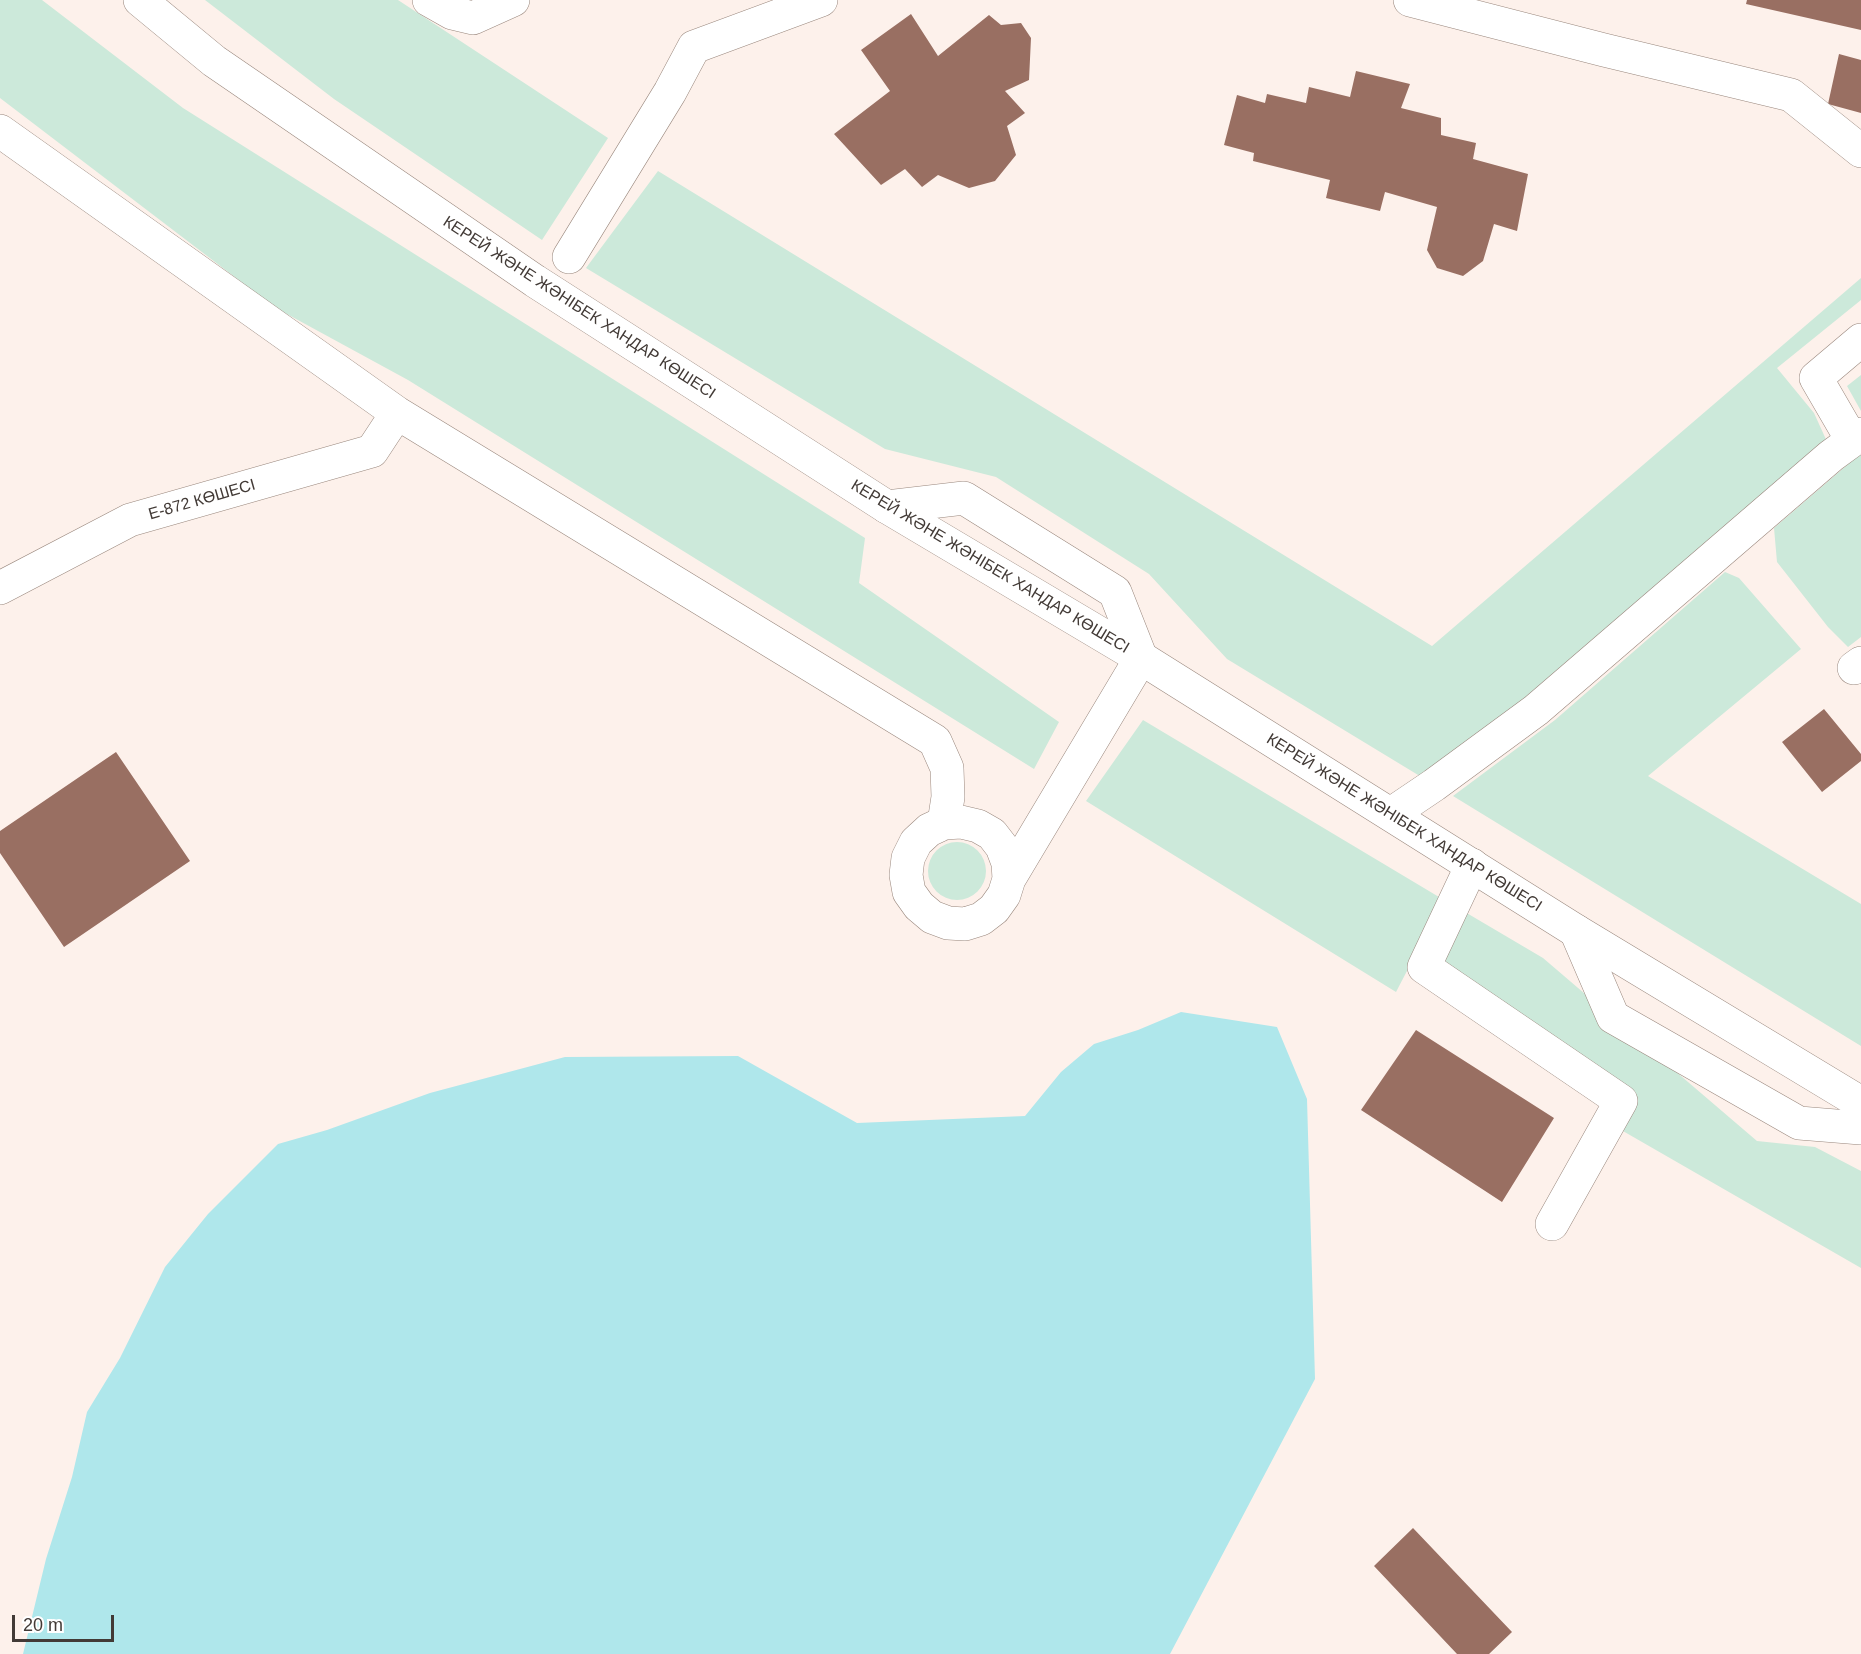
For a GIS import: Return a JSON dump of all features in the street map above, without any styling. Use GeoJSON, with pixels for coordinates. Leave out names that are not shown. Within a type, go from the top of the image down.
{"type":"FeatureCollection","features":[{"type":"Feature","properties":{"kind":"street","name":"КЕРЕЙ ЖӘНЕ ЖӘНІБЕК ХАНДАР КӨШЕСІ"},"geometry":{"type":"LineString","coordinates":[[140,0],[214,61],[535,281],[887,507],[1141,658],[1576,931],[1861,1103]]}},
{"type":"Feature","properties":{"kind":"street"},"geometry":{"type":"LineString","coordinates":[[429,0],[452,13],[473,18],[513,0]]}},
{"type":"Feature","properties":{"kind":"street"},"geometry":{"type":"LineString","coordinates":[[569,257],[670,92],[694,47],[821,0]]}},
{"type":"Feature","properties":{"kind":"street"},"geometry":{"type":"LineString","coordinates":[[1410,0],[1791,95],[1861,151]]}},
{"type":"Feature","properties":{"kind":"street"},"geometry":{"type":"LineString","coordinates":[[0,131],[397,413],[935,741],[947,768],[948,797],[944,823]]}},
{"type":"Feature","properties":{"kind":"street"},"geometry":{"type":"LineString","coordinates":[[1391,814],[1536,710],[1856,437],[1816,378],[1861,340]]}},
{"type":"Feature","properties":{"kind":"street","name":"Е-872 КӨШЕСІ"},"geometry":{"type":"LineString","coordinates":[[0,588],[130,520],[372,451],[397,413]]}},
{"type":"Feature","properties":{"kind":"street"},"geometry":{"type":"LineString","coordinates":[[887,507],[964,498],[1115,591],[1141,658],[1009,879],[1004,895],[994,909],[981,919],[965,924],[948,923],[932,917],[919,906],[909,892],[906,875],[908,858],[916,842],[929,830],[944,823],[961,822],[978,826],[992,834],[1002,847],[1008,863],[1009,879]]}},
{"type":"Feature","properties":{"kind":"street"},"geometry":{"type":"LineString","coordinates":[[1472,865],[1424,967],[1434,976],[1621,1101],[1552,1224]]}},
{"type":"Feature","properties":{"kind":"street"},"geometry":{"type":"LineString","coordinates":[[1576,931],[1614,1017],[1799,1124],[1861,1128]]}},
{"type":"Feature","properties":{"kind":"green space"},"geometry":{"type":"Polygon","coordinates":[[[0,0],[42,0],[183,108],[865,538],[859,583],[1059,722],[1034,769],[408,380],[274,307],[0,98],[0,0]]]}},
{"type":"Feature","properties":{"kind":"green space"},"geometry":{"type":"Polygon","coordinates":[[[205,0],[398,0],[608,138],[542,240],[334,99],[205,0]]]}},
{"type":"Feature","properties":{"kind":"green space"},"geometry":{"type":"Polygon","coordinates":[[[658,171],[1432,646],[1861,278],[1861,300],[1777,368],[1814,413],[1829,446],[1428,781],[1227,659],[1149,574],[996,477],[885,449],[586,268],[658,171]]]}},
{"type":"Feature","properties":{"kind":"green space"},"geometry":{"type":"Polygon","coordinates":[[[1861,375],[1861,411],[1847,386],[1861,375]]]}},
{"type":"Feature","properties":{"kind":"green space"},"geometry":{"type":"Polygon","coordinates":[[[1861,453],[1861,637],[1848,647],[1828,627],[1777,562],[1774,528],[1861,453]]]}},
{"type":"Feature","properties":{"kind":"green space"},"geometry":{"type":"Polygon","coordinates":[[[1725,572],[1739,578],[1801,649],[1648,776],[1861,904],[1861,1046],[1453,796],[1555,720],[1725,572]]]}},
{"type":"Feature","properties":{"kind":"green space"},"geometry":{"type":"Polygon","coordinates":[[[1143,720],[1444,900],[1396,992],[1086,801],[1143,720]]]}},
{"type":"Feature","properties":{"kind":"green space"},"geometry":{"type":"Polygon","coordinates":[[[951,842],[963,842],[978,850],[986,865],[986,877],[978,892],[963,900],[951,900],[936,892],[928,877],[928,865],[936,850],[951,842]]]}},
{"type":"Feature","properties":{"kind":"green space"},"geometry":{"type":"Polygon","coordinates":[[[1465,912],[1543,958],[1757,1141],[1815,1147],[1861,1171],[1861,1268],[1609,1123],[1621,1101],[1434,976],[1465,912]]]}},
{"type":"Feature","properties":{"kind":"water"},"geometry":{"type":"Polygon","coordinates":[[[1181,1012],[1277,1027],[1307,1099],[1315,1379],[1170,1654],[23,1654],[46,1559],[72,1477],[87,1412],[120,1358],[165,1267],[208,1214],[278,1144],[327,1130],[430,1093],[565,1057],[738,1056],[857,1123],[1025,1116],[1061,1072],[1094,1044],[1138,1030],[1181,1012]]]}},
{"type":"Feature","properties":{"kind":"building"},"geometry":{"type":"Polygon","coordinates":[[[1747,0],[1861,0],[1861,30],[1746,4],[1747,0]]]}},
{"type":"Feature","properties":{"kind":"building"},"geometry":{"type":"Polygon","coordinates":[[[911,14],[938,56],[989,15],[1001,25],[1021,23],[1031,38],[1029,80],[1005,91],[1025,113],[1007,126],[1016,155],[995,181],[969,188],[938,175],[922,187],[905,169],[881,185],[834,134],[890,91],[861,50],[911,14]]]}},
{"type":"Feature","properties":{"kind":"building"},"geometry":{"type":"Polygon","coordinates":[[[1839,54],[1861,60],[1861,113],[1828,104],[1839,54]]]}},
{"type":"Feature","properties":{"kind":"building"},"geometry":{"type":"Polygon","coordinates":[[[1356,71],[1410,84],[1401,108],[1441,118],[1441,135],[1476,143],[1473,159],[1528,174],[1517,231],[1494,224],[1483,261],[1463,276],[1437,268],[1427,250],[1437,207],[1385,192],[1380,211],[1326,198],[1330,180],[1253,161],[1254,153],[1224,145],[1237,95],[1265,103],[1267,94],[1306,103],[1309,87],[1350,97],[1356,71]]]}},
{"type":"Feature","properties":{"kind":"building"},"geometry":{"type":"Polygon","coordinates":[[[1824,709],[1861,754],[1861,761],[1822,792],[1782,742],[1824,709]]]}},
{"type":"Feature","properties":{"kind":"building"},"geometry":{"type":"Polygon","coordinates":[[[116,752],[190,861],[64,947],[0,853],[0,831],[116,752]]]}},
{"type":"Feature","properties":{"kind":"building"},"geometry":{"type":"Polygon","coordinates":[[[1416,1030],[1554,1118],[1502,1202],[1361,1110],[1416,1030]]]}},
{"type":"Feature","properties":{"kind":"building"},"geometry":{"type":"Polygon","coordinates":[[[1413,1528],[1512,1632],[1489,1654],[1457,1654],[1374,1566],[1413,1528]]]}}]}
